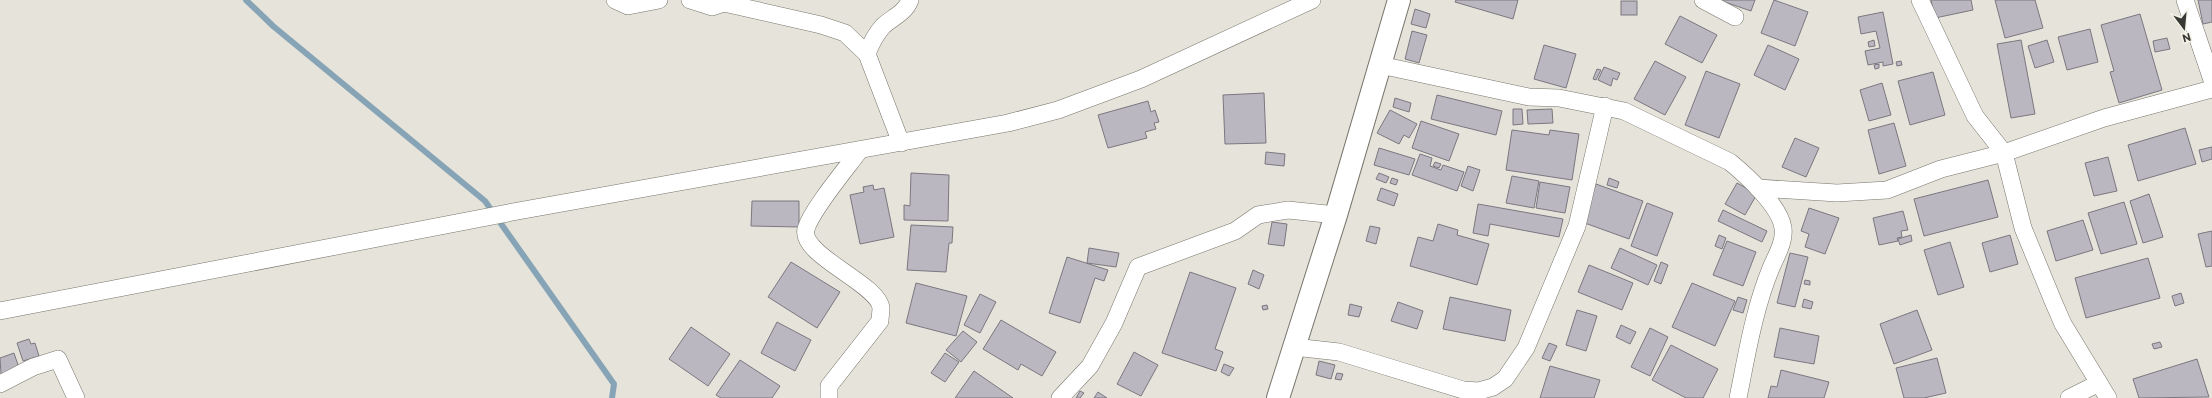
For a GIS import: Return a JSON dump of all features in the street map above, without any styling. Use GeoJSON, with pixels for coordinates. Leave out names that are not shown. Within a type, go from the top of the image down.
{"type":"FeatureCollection","features":[{"type":"Feature","properties":{"kind":"main road"},"geometry":{"type":"LineString","coordinates":[[1278,398],[1336,215],[1399,0]]}},
{"type":"Feature","properties":{"kind":"street"},"geometry":{"type":"LineString","coordinates":[[615,0],[628,6],[659,0]]}},
{"type":"Feature","properties":{"kind":"street"},"geometry":{"type":"LineString","coordinates":[[690,0],[712,7],[724,3],[822,25],[845,33],[867,54],[901,143]]}},
{"type":"Feature","properties":{"kind":"street"},"geometry":{"type":"LineString","coordinates":[[867,54],[873,39],[884,25],[907,9],[910,0]]}},
{"type":"Feature","properties":{"kind":"street"},"geometry":{"type":"LineString","coordinates":[[0,311],[755,167],[901,143],[1008,123],[1058,110],[1141,79],[1312,0]]}},
{"type":"Feature","properties":{"kind":"street"},"geometry":{"type":"LineString","coordinates":[[1703,0],[1735,17]]}},
{"type":"Feature","properties":{"kind":"street"},"geometry":{"type":"LineString","coordinates":[[1920,0],[1975,116],[2004,152],[2015,202],[2032,250],[2063,324],[2108,398]]}},
{"type":"Feature","properties":{"kind":"street"},"geometry":{"type":"LineString","coordinates":[[2186,0],[2204,34],[2212,80]]}},
{"type":"Feature","properties":{"kind":"street"},"geometry":{"type":"LineString","coordinates":[[1380,65],[1529,97],[1559,98],[1624,111],[1730,162],[1745,174],[1777,212],[1783,227],[1782,240],[1762,290],[1738,398]]}},
{"type":"Feature","properties":{"kind":"street"},"geometry":{"type":"LineString","coordinates":[[1758,188],[1837,192],[1887,190],[1941,169],[2004,152],[2104,118],[2212,89]]}},
{"type":"Feature","properties":{"kind":"street"},"geometry":{"type":"LineString","coordinates":[[1294,348],[1339,352],[1463,390],[1479,391],[1493,387],[1505,379],[1526,348],[1577,226],[1605,106]]}},
{"type":"Feature","properties":{"kind":"street"},"geometry":{"type":"LineString","coordinates":[[829,398],[829,386],[880,321],[881,308],[875,297],[817,251],[807,241],[806,230],[815,213],[860,150]]}},
{"type":"Feature","properties":{"kind":"street"},"geometry":{"type":"LineString","coordinates":[[1060,398],[1090,366],[1114,323],[1138,267],[1235,231],[1258,215],[1288,210],[1336,215]]}},
{"type":"Feature","properties":{"kind":"street"},"geometry":{"type":"LineString","coordinates":[[0,384],[33,367],[58,359],[76,398]]}},
{"type":"Feature","properties":{"kind":"street"},"geometry":{"type":"LineString","coordinates":[[2069,398],[2099,383]]}},
{"type":"Feature","properties":{"kind":"building"},"geometry":{"type":"Polygon","coordinates":[[[1456,0],[1518,0],[1513,19],[1455,2],[1456,0]]]}},
{"type":"Feature","properties":{"kind":"building"},"geometry":{"type":"Polygon","coordinates":[[[1719,0],[1755,0],[1751,11],[1719,0]]]}},
{"type":"Feature","properties":{"kind":"building"},"geometry":{"type":"Polygon","coordinates":[[[1774,0],[1808,12],[1795,46],[1761,33],[1774,0]]]}},
{"type":"Feature","properties":{"kind":"building"},"geometry":{"type":"Polygon","coordinates":[[[1931,0],[1971,0],[1973,10],[1935,18],[1931,0]]]}},
{"type":"Feature","properties":{"kind":"building"},"geometry":{"type":"Polygon","coordinates":[[[1995,0],[2035,0],[2043,28],[2005,38],[1995,0]]]}},
{"type":"Feature","properties":{"kind":"building"},"geometry":{"type":"Polygon","coordinates":[[[2198,0],[2212,0],[2212,22],[2203,24],[2198,0]]]}},
{"type":"Feature","properties":{"kind":"building"},"geometry":{"type":"Polygon","coordinates":[[[1621,1],[1637,1],[1637,15],[1621,15],[1621,1]]]}},
{"type":"Feature","properties":{"kind":"building"},"geometry":{"type":"Polygon","coordinates":[[[1415,9],[1430,14],[1426,28],[1411,24],[1415,9]]]}},
{"type":"Feature","properties":{"kind":"building"},"geometry":{"type":"Polygon","coordinates":[[[1883,12],[1893,64],[1883,66],[1883,62],[1868,65],[1865,51],[1880,48],[1876,31],[1861,34],[1858,17],[1883,12]]]}},
{"type":"Feature","properties":{"kind":"building"},"geometry":{"type":"Polygon","coordinates":[[[2140,14],[2162,90],[2119,103],[2110,72],[2114,71],[2101,25],[2140,14]]]}},
{"type":"Feature","properties":{"kind":"building"},"geometry":{"type":"Polygon","coordinates":[[[1680,16],[1717,35],[1702,63],[1665,44],[1680,16]]]}},
{"type":"Feature","properties":{"kind":"building"},"geometry":{"type":"Polygon","coordinates":[[[2090,29],[2098,62],[2067,70],[2058,37],[2090,29]]]}},
{"type":"Feature","properties":{"kind":"building"},"geometry":{"type":"Polygon","coordinates":[[[1412,31],[1427,35],[1419,63],[1405,59],[1412,31]]]}},
{"type":"Feature","properties":{"kind":"building"},"geometry":{"type":"Polygon","coordinates":[[[2167,38],[2170,49],[2155,52],[2153,41],[2167,38]]]}},
{"type":"Feature","properties":{"kind":"building"},"geometry":{"type":"Polygon","coordinates":[[[1874,40],[1875,46],[1869,47],[1868,42],[1874,40]]]}},
{"type":"Feature","properties":{"kind":"building"},"geometry":{"type":"Polygon","coordinates":[[[2021,40],[2035,114],[2011,118],[1997,44],[2021,40]]]}},
{"type":"Feature","properties":{"kind":"building"},"geometry":{"type":"Polygon","coordinates":[[[2047,40],[2054,62],[2035,68],[2028,46],[2047,40]]]}},
{"type":"Feature","properties":{"kind":"building"},"geometry":{"type":"Polygon","coordinates":[[[1544,45],[1576,54],[1566,88],[1534,79],[1544,45]]]}},
{"type":"Feature","properties":{"kind":"building"},"geometry":{"type":"Polygon","coordinates":[[[1768,45],[1799,59],[1785,90],[1754,75],[1768,45]]]}},
{"type":"Feature","properties":{"kind":"building"},"geometry":{"type":"Polygon","coordinates":[[[1655,61],[1686,77],[1665,115],[1634,99],[1655,61]]]}},
{"type":"Feature","properties":{"kind":"building"},"geometry":{"type":"Polygon","coordinates":[[[1901,61],[1902,65],[1897,66],[1896,62],[1901,61]]]}},
{"type":"Feature","properties":{"kind":"building"},"geometry":{"type":"Polygon","coordinates":[[[1879,64],[1879,68],[1875,69],[1874,65],[1879,64]]]}},
{"type":"Feature","properties":{"kind":"building"},"geometry":{"type":"Polygon","coordinates":[[[1604,67],[1620,73],[1617,80],[1613,78],[1611,86],[1598,80],[1604,67]]]}},
{"type":"Feature","properties":{"kind":"building"},"geometry":{"type":"Polygon","coordinates":[[[1597,69],[1601,70],[1596,80],[1593,79],[1597,69]]]}},
{"type":"Feature","properties":{"kind":"building"},"geometry":{"type":"Polygon","coordinates":[[[1706,71],[1740,84],[1719,138],[1685,125],[1706,71]]]}},
{"type":"Feature","properties":{"kind":"building"},"geometry":{"type":"Polygon","coordinates":[[[1933,72],[1945,115],[1910,125],[1898,81],[1933,72]]]}},
{"type":"Feature","properties":{"kind":"building"},"geometry":{"type":"Polygon","coordinates":[[[1882,83],[1891,115],[1869,121],[1860,90],[1882,83]]]}},
{"type":"Feature","properties":{"kind":"building"},"geometry":{"type":"Polygon","coordinates":[[[1264,93],[1266,143],[1225,144],[1223,95],[1264,93]]]}},
{"type":"Feature","properties":{"kind":"building"},"geometry":{"type":"Polygon","coordinates":[[[1437,95],[1502,111],[1496,135],[1431,119],[1437,95]]]}},
{"type":"Feature","properties":{"kind":"building"},"geometry":{"type":"Polygon","coordinates":[[[1395,98],[1411,103],[1409,112],[1393,107],[1395,98]]]}},
{"type":"Feature","properties":{"kind":"building"},"geometry":{"type":"Polygon","coordinates":[[[1148,101],[1151,112],[1155,110],[1159,122],[1154,123],[1156,129],[1145,132],[1147,138],[1108,148],[1098,115],[1148,101]]]}},
{"type":"Feature","properties":{"kind":"building"},"geometry":{"type":"Polygon","coordinates":[[[1513,109],[1522,109],[1523,124],[1513,125],[1513,109]]]}},
{"type":"Feature","properties":{"kind":"building"},"geometry":{"type":"Polygon","coordinates":[[[1552,109],[1553,123],[1528,124],[1527,110],[1552,109]]]}},
{"type":"Feature","properties":{"kind":"building"},"geometry":{"type":"Polygon","coordinates":[[[1390,110],[1417,124],[1409,138],[1404,135],[1399,144],[1377,133],[1390,110]]]}},
{"type":"Feature","properties":{"kind":"building"},"geometry":{"type":"Polygon","coordinates":[[[1421,121],[1459,134],[1449,161],[1412,148],[1421,121]]]}},
{"type":"Feature","properties":{"kind":"building"},"geometry":{"type":"Polygon","coordinates":[[[1894,123],[1906,166],[1879,174],[1868,130],[1894,123]]]}},
{"type":"Feature","properties":{"kind":"building"},"geometry":{"type":"Polygon","coordinates":[[[2185,128],[2196,164],[2138,181],[2128,145],[2185,128]]]}},
{"type":"Feature","properties":{"kind":"building"},"geometry":{"type":"Polygon","coordinates":[[[1512,130],[1549,135],[1550,130],[1579,134],[1572,180],[1506,170],[1512,130]]]}},
{"type":"Feature","properties":{"kind":"building"},"geometry":{"type":"Polygon","coordinates":[[[1795,138],[1819,148],[1806,177],[1782,167],[1795,138]]]}},
{"type":"Feature","properties":{"kind":"building"},"geometry":{"type":"Polygon","coordinates":[[[2212,147],[2212,159],[2202,162],[2199,150],[2212,147]]]}},
{"type":"Feature","properties":{"kind":"building"},"geometry":{"type":"Polygon","coordinates":[[[1379,148],[1415,159],[1409,175],[1374,165],[1379,148]]]}},
{"type":"Feature","properties":{"kind":"building"},"geometry":{"type":"Polygon","coordinates":[[[1266,152],[1285,154],[1284,166],[1265,164],[1266,152]]]}},
{"type":"Feature","properties":{"kind":"building"},"geometry":{"type":"Polygon","coordinates":[[[1420,154],[1432,158],[1430,166],[1441,170],[1443,165],[1464,172],[1457,191],[1412,175],[1420,154]]]}},
{"type":"Feature","properties":{"kind":"building"},"geometry":{"type":"Polygon","coordinates":[[[2108,157],[2117,191],[2094,196],[2085,163],[2108,157]]]}},
{"type":"Feature","properties":{"kind":"building"},"geometry":{"type":"Polygon","coordinates":[[[1435,162],[1441,164],[1439,168],[1433,166],[1435,162]]]}},
{"type":"Feature","properties":{"kind":"building"},"geometry":{"type":"Polygon","coordinates":[[[1468,166],[1480,170],[1473,191],[1461,186],[1468,166]]]}},
{"type":"Feature","properties":{"kind":"building"},"geometry":{"type":"Polygon","coordinates":[[[911,173],[949,175],[948,221],[904,220],[904,205],[910,206],[911,173]]]}},
{"type":"Feature","properties":{"kind":"building"},"geometry":{"type":"Polygon","coordinates":[[[1379,173],[1389,177],[1386,183],[1376,179],[1379,173]]]}},
{"type":"Feature","properties":{"kind":"building"},"geometry":{"type":"Polygon","coordinates":[[[1512,176],[1539,181],[1534,208],[1506,203],[1512,176]]]}},
{"type":"Feature","properties":{"kind":"building"},"geometry":{"type":"Polygon","coordinates":[[[1392,178],[1398,180],[1396,185],[1390,183],[1392,178]]]}},
{"type":"Feature","properties":{"kind":"building"},"geometry":{"type":"Polygon","coordinates":[[[1609,178],[1619,182],[1617,188],[1607,185],[1609,178]]]}},
{"type":"Feature","properties":{"kind":"building"},"geometry":{"type":"Polygon","coordinates":[[[1988,180],[1998,217],[1924,236],[1914,199],[1988,180]]]}},
{"type":"Feature","properties":{"kind":"building"},"geometry":{"type":"Polygon","coordinates":[[[1540,182],[1570,187],[1565,213],[1536,208],[1540,182]]]}},
{"type":"Feature","properties":{"kind":"building"},"geometry":{"type":"Polygon","coordinates":[[[1737,183],[1757,194],[1745,215],[1725,204],[1737,183]]]}},
{"type":"Feature","properties":{"kind":"building"},"geometry":{"type":"Polygon","coordinates":[[[1596,184],[1643,201],[1629,239],[1582,222],[1596,184]]]}},
{"type":"Feature","properties":{"kind":"building"},"geometry":{"type":"Polygon","coordinates":[[[873,185],[874,190],[884,188],[894,237],[860,244],[850,195],[864,192],[863,187],[873,185]]]}},
{"type":"Feature","properties":{"kind":"building"},"geometry":{"type":"Polygon","coordinates":[[[1381,188],[1398,194],[1394,206],[1377,200],[1381,188]]]}},
{"type":"Feature","properties":{"kind":"building"},"geometry":{"type":"Polygon","coordinates":[[[2149,194],[2163,237],[2143,243],[2130,201],[2149,194]]]}},
{"type":"Feature","properties":{"kind":"building"},"geometry":{"type":"Polygon","coordinates":[[[752,201],[799,201],[799,227],[751,226],[752,201]]]}},
{"type":"Feature","properties":{"kind":"building"},"geometry":{"type":"Polygon","coordinates":[[[2124,202],[2137,244],[2101,254],[2088,213],[2124,202]]]}},
{"type":"Feature","properties":{"kind":"building"},"geometry":{"type":"Polygon","coordinates":[[[1647,203],[1673,213],[1657,256],[1631,246],[1647,203]]]}},
{"type":"Feature","properties":{"kind":"building"},"geometry":{"type":"Polygon","coordinates":[[[1478,204],[1563,219],[1559,237],[1490,224],[1488,236],[1473,233],[1478,204]]]}},
{"type":"Feature","properties":{"kind":"building"},"geometry":{"type":"Polygon","coordinates":[[[1809,208],[1839,218],[1825,254],[1805,247],[1809,234],[1801,231],[1809,208]]]}},
{"type":"Feature","properties":{"kind":"building"},"geometry":{"type":"Polygon","coordinates":[[[1723,210],[1767,231],[1762,242],[1718,221],[1723,210]]]}},
{"type":"Feature","properties":{"kind":"building"},"geometry":{"type":"Polygon","coordinates":[[[1903,211],[1908,230],[1901,231],[1902,237],[1897,238],[1898,241],[1879,245],[1873,218],[1903,211]]]}},
{"type":"Feature","properties":{"kind":"building"},"geometry":{"type":"Polygon","coordinates":[[[2083,220],[2093,250],[2056,261],[2047,231],[2083,220]]]}},
{"type":"Feature","properties":{"kind":"building"},"geometry":{"type":"Polygon","coordinates":[[[1272,222],[1287,224],[1284,246],[1268,244],[1272,222]]]}},
{"type":"Feature","properties":{"kind":"building"},"geometry":{"type":"Polygon","coordinates":[[[1438,224],[1458,230],[1457,235],[1489,244],[1477,285],[1410,266],[1418,237],[1433,241],[1438,224]]]}},
{"type":"Feature","properties":{"kind":"building"},"geometry":{"type":"Polygon","coordinates":[[[911,225],[953,227],[952,243],[949,243],[946,272],[907,270],[911,225]]]}},
{"type":"Feature","properties":{"kind":"building"},"geometry":{"type":"Polygon","coordinates":[[[1370,226],[1380,228],[1376,244],[1366,241],[1370,226]]]}},
{"type":"Feature","properties":{"kind":"building"},"geometry":{"type":"Polygon","coordinates":[[[2212,231],[2212,266],[2206,267],[2198,234],[2212,231]]]}},
{"type":"Feature","properties":{"kind":"building"},"geometry":{"type":"Polygon","coordinates":[[[1719,235],[1726,238],[1722,249],[1715,246],[1719,235]]]}},
{"type":"Feature","properties":{"kind":"building"},"geometry":{"type":"Polygon","coordinates":[[[1911,235],[1912,241],[1900,245],[1898,239],[1911,235]]]}},
{"type":"Feature","properties":{"kind":"building"},"geometry":{"type":"Polygon","coordinates":[[[2010,235],[2018,264],[1990,272],[1982,243],[2010,235]]]}},
{"type":"Feature","properties":{"kind":"building"},"geometry":{"type":"Polygon","coordinates":[[[1727,241],[1756,252],[1743,286],[1713,275],[1727,241]]]}},
{"type":"Feature","properties":{"kind":"building"},"geometry":{"type":"Polygon","coordinates":[[[1950,242],[1964,287],[1938,295],[1924,250],[1950,242]]]}},
{"type":"Feature","properties":{"kind":"building"},"geometry":{"type":"Polygon","coordinates":[[[1089,248],[1119,253],[1116,267],[1087,263],[1089,248]]]}},
{"type":"Feature","properties":{"kind":"building"},"geometry":{"type":"Polygon","coordinates":[[[1620,248],[1657,265],[1648,285],[1611,268],[1620,248]]]}},
{"type":"Feature","properties":{"kind":"building"},"geometry":{"type":"Polygon","coordinates":[[[1790,253],[1808,257],[1795,307],[1777,303],[1790,253]]]}},
{"type":"Feature","properties":{"kind":"building"},"geometry":{"type":"Polygon","coordinates":[[[1067,257],[1108,270],[1104,281],[1095,278],[1080,323],[1049,313],[1067,257]]]}},
{"type":"Feature","properties":{"kind":"building"},"geometry":{"type":"Polygon","coordinates":[[[2148,258],[2160,298],[2086,318],[2075,278],[2148,258]]]}},
{"type":"Feature","properties":{"kind":"building"},"geometry":{"type":"Polygon","coordinates":[[[791,262],[840,292],[817,328],[768,297],[791,262]]]}},
{"type":"Feature","properties":{"kind":"building"},"geometry":{"type":"Polygon","coordinates":[[[1661,262],[1668,265],[1661,284],[1654,281],[1661,262]]]}},
{"type":"Feature","properties":{"kind":"building"},"geometry":{"type":"Polygon","coordinates":[[[1589,265],[1633,283],[1622,310],[1578,292],[1589,265]]]}},
{"type":"Feature","properties":{"kind":"building"},"geometry":{"type":"Polygon","coordinates":[[[1253,270],[1264,275],[1259,289],[1248,284],[1253,270]]]}},
{"type":"Feature","properties":{"kind":"building"},"geometry":{"type":"Polygon","coordinates":[[[1190,272],[1236,288],[1215,349],[1223,352],[1216,371],[1162,353],[1190,272]]]}},
{"type":"Feature","properties":{"kind":"building"},"geometry":{"type":"Polygon","coordinates":[[[1805,280],[1810,281],[1810,285],[1804,284],[1805,280]]]}},
{"type":"Feature","properties":{"kind":"building"},"geometry":{"type":"Polygon","coordinates":[[[916,283],[967,296],[956,336],[906,323],[916,283]]]}},
{"type":"Feature","properties":{"kind":"building"},"geometry":{"type":"Polygon","coordinates":[[[1692,283],[1735,301],[1715,346],[1672,327],[1692,283]]]}},
{"type":"Feature","properties":{"kind":"building"},"geometry":{"type":"Polygon","coordinates":[[[2181,293],[2184,303],[2175,306],[2172,296],[2181,293]]]}},
{"type":"Feature","properties":{"kind":"building"},"geometry":{"type":"Polygon","coordinates":[[[980,294],[996,302],[980,333],[964,325],[980,294]]]}},
{"type":"Feature","properties":{"kind":"building"},"geometry":{"type":"Polygon","coordinates":[[[1450,297],[1511,310],[1505,341],[1443,329],[1450,297]]]}},
{"type":"Feature","properties":{"kind":"building"},"geometry":{"type":"Polygon","coordinates":[[[1738,297],[1747,300],[1743,313],[1733,310],[1738,297]]]}},
{"type":"Feature","properties":{"kind":"building"},"geometry":{"type":"Polygon","coordinates":[[[1804,299],[1813,302],[1811,309],[1802,307],[1804,299]]]}},
{"type":"Feature","properties":{"kind":"building"},"geometry":{"type":"Polygon","coordinates":[[[1398,302],[1423,311],[1417,329],[1391,321],[1398,302]]]}},
{"type":"Feature","properties":{"kind":"building"},"geometry":{"type":"Polygon","coordinates":[[[1350,304],[1362,307],[1359,317],[1348,315],[1350,304]]]}},
{"type":"Feature","properties":{"kind":"building"},"geometry":{"type":"Polygon","coordinates":[[[1267,305],[1268,309],[1263,310],[1262,306],[1267,305]]]}},
{"type":"Feature","properties":{"kind":"building"},"geometry":{"type":"Polygon","coordinates":[[[1577,310],[1597,316],[1586,351],[1566,345],[1577,310]]]}},
{"type":"Feature","properties":{"kind":"building"},"geometry":{"type":"Polygon","coordinates":[[[1917,310],[1932,350],[1894,364],[1880,324],[1917,310]]]}},
{"type":"Feature","properties":{"kind":"building"},"geometry":{"type":"Polygon","coordinates":[[[1001,320],[1056,352],[1042,376],[1021,364],[1018,370],[983,349],[1001,320]]]}},
{"type":"Feature","properties":{"kind":"building"},"geometry":{"type":"Polygon","coordinates":[[[777,322],[811,340],[795,371],[761,353],[777,322]]]}},
{"type":"Feature","properties":{"kind":"building"},"geometry":{"type":"Polygon","coordinates":[[[1621,325],[1636,332],[1630,344],[1616,337],[1621,325]]]}},
{"type":"Feature","properties":{"kind":"building"},"geometry":{"type":"Polygon","coordinates":[[[691,327],[730,354],[708,386],[669,359],[691,327]]]}},
{"type":"Feature","properties":{"kind":"building"},"geometry":{"type":"Polygon","coordinates":[[[1650,328],[1668,337],[1650,376],[1631,367],[1650,328]]]}},
{"type":"Feature","properties":{"kind":"building"},"geometry":{"type":"Polygon","coordinates":[[[1780,328],[1819,336],[1814,364],[1774,357],[1780,328]]]}},
{"type":"Feature","properties":{"kind":"building"},"geometry":{"type":"Polygon","coordinates":[[[963,331],[977,342],[961,362],[946,350],[963,331]]]}},
{"type":"Feature","properties":{"kind":"building"},"geometry":{"type":"Polygon","coordinates":[[[29,339],[31,344],[35,343],[39,356],[23,361],[17,343],[29,339]]]}},
{"type":"Feature","properties":{"kind":"building"},"geometry":{"type":"Polygon","coordinates":[[[2160,342],[2162,347],[2154,349],[2152,344],[2160,342]]]}},
{"type":"Feature","properties":{"kind":"building"},"geometry":{"type":"Polygon","coordinates":[[[1549,343],[1557,346],[1550,361],[1542,358],[1549,343]]]}},
{"type":"Feature","properties":{"kind":"building"},"geometry":{"type":"Polygon","coordinates":[[[1671,345],[1718,369],[1703,398],[1686,398],[1652,380],[1671,345]]]}},
{"type":"Feature","properties":{"kind":"building"},"geometry":{"type":"Polygon","coordinates":[[[1134,352],[1158,365],[1141,396],[1117,384],[1134,352]]]}},
{"type":"Feature","properties":{"kind":"building"},"geometry":{"type":"Polygon","coordinates":[[[14,353],[19,368],[1,374],[0,358],[14,353]]]}},
{"type":"Feature","properties":{"kind":"building"},"geometry":{"type":"Polygon","coordinates":[[[945,353],[959,362],[945,382],[931,373],[945,353]]]}},
{"type":"Feature","properties":{"kind":"building"},"geometry":{"type":"Polygon","coordinates":[[[1937,358],[1946,393],[1924,398],[1904,398],[1896,368],[1937,358]]]}},
{"type":"Feature","properties":{"kind":"building"},"geometry":{"type":"Polygon","coordinates":[[[2197,359],[2209,397],[2139,398],[2133,379],[2197,359]]]}},
{"type":"Feature","properties":{"kind":"building"},"geometry":{"type":"Polygon","coordinates":[[[740,360],[780,386],[772,398],[721,398],[716,395],[740,360]]]}},
{"type":"Feature","properties":{"kind":"building"},"geometry":{"type":"Polygon","coordinates":[[[1319,361],[1335,365],[1331,379],[1316,375],[1319,361]]]}},
{"type":"Feature","properties":{"kind":"building"},"geometry":{"type":"Polygon","coordinates":[[[1224,364],[1234,368],[1229,376],[1221,372],[1224,364]]]}},
{"type":"Feature","properties":{"kind":"building"},"geometry":{"type":"Polygon","coordinates":[[[1550,366],[1600,380],[1594,398],[1540,398],[1550,366]]]}},
{"type":"Feature","properties":{"kind":"building"},"geometry":{"type":"Polygon","coordinates":[[[1781,370],[1829,382],[1824,398],[1768,398],[1771,386],[1777,387],[1781,370]]]}},
{"type":"Feature","properties":{"kind":"building"},"geometry":{"type":"Polygon","coordinates":[[[974,371],[1013,398],[955,398],[974,371]]]}},
{"type":"Feature","properties":{"kind":"building"},"geometry":{"type":"Polygon","coordinates":[[[1337,373],[1343,374],[1341,380],[1335,379],[1337,373]]]}},
{"type":"Feature","properties":{"kind":"building"},"geometry":{"type":"Polygon","coordinates":[[[1080,391],[1084,393],[1080,398],[1076,398],[1080,391]]]}},
{"type":"Feature","properties":{"kind":"building"},"geometry":{"type":"Polygon","coordinates":[[[1098,392],[1107,398],[1094,398],[1098,392]]]}},
{"type":"Feature","properties":{"kind":"waterway"},"geometry":{"type":"LineString","coordinates":[[246,0],[273,26],[485,201],[614,384],[612,398]]}}]}
